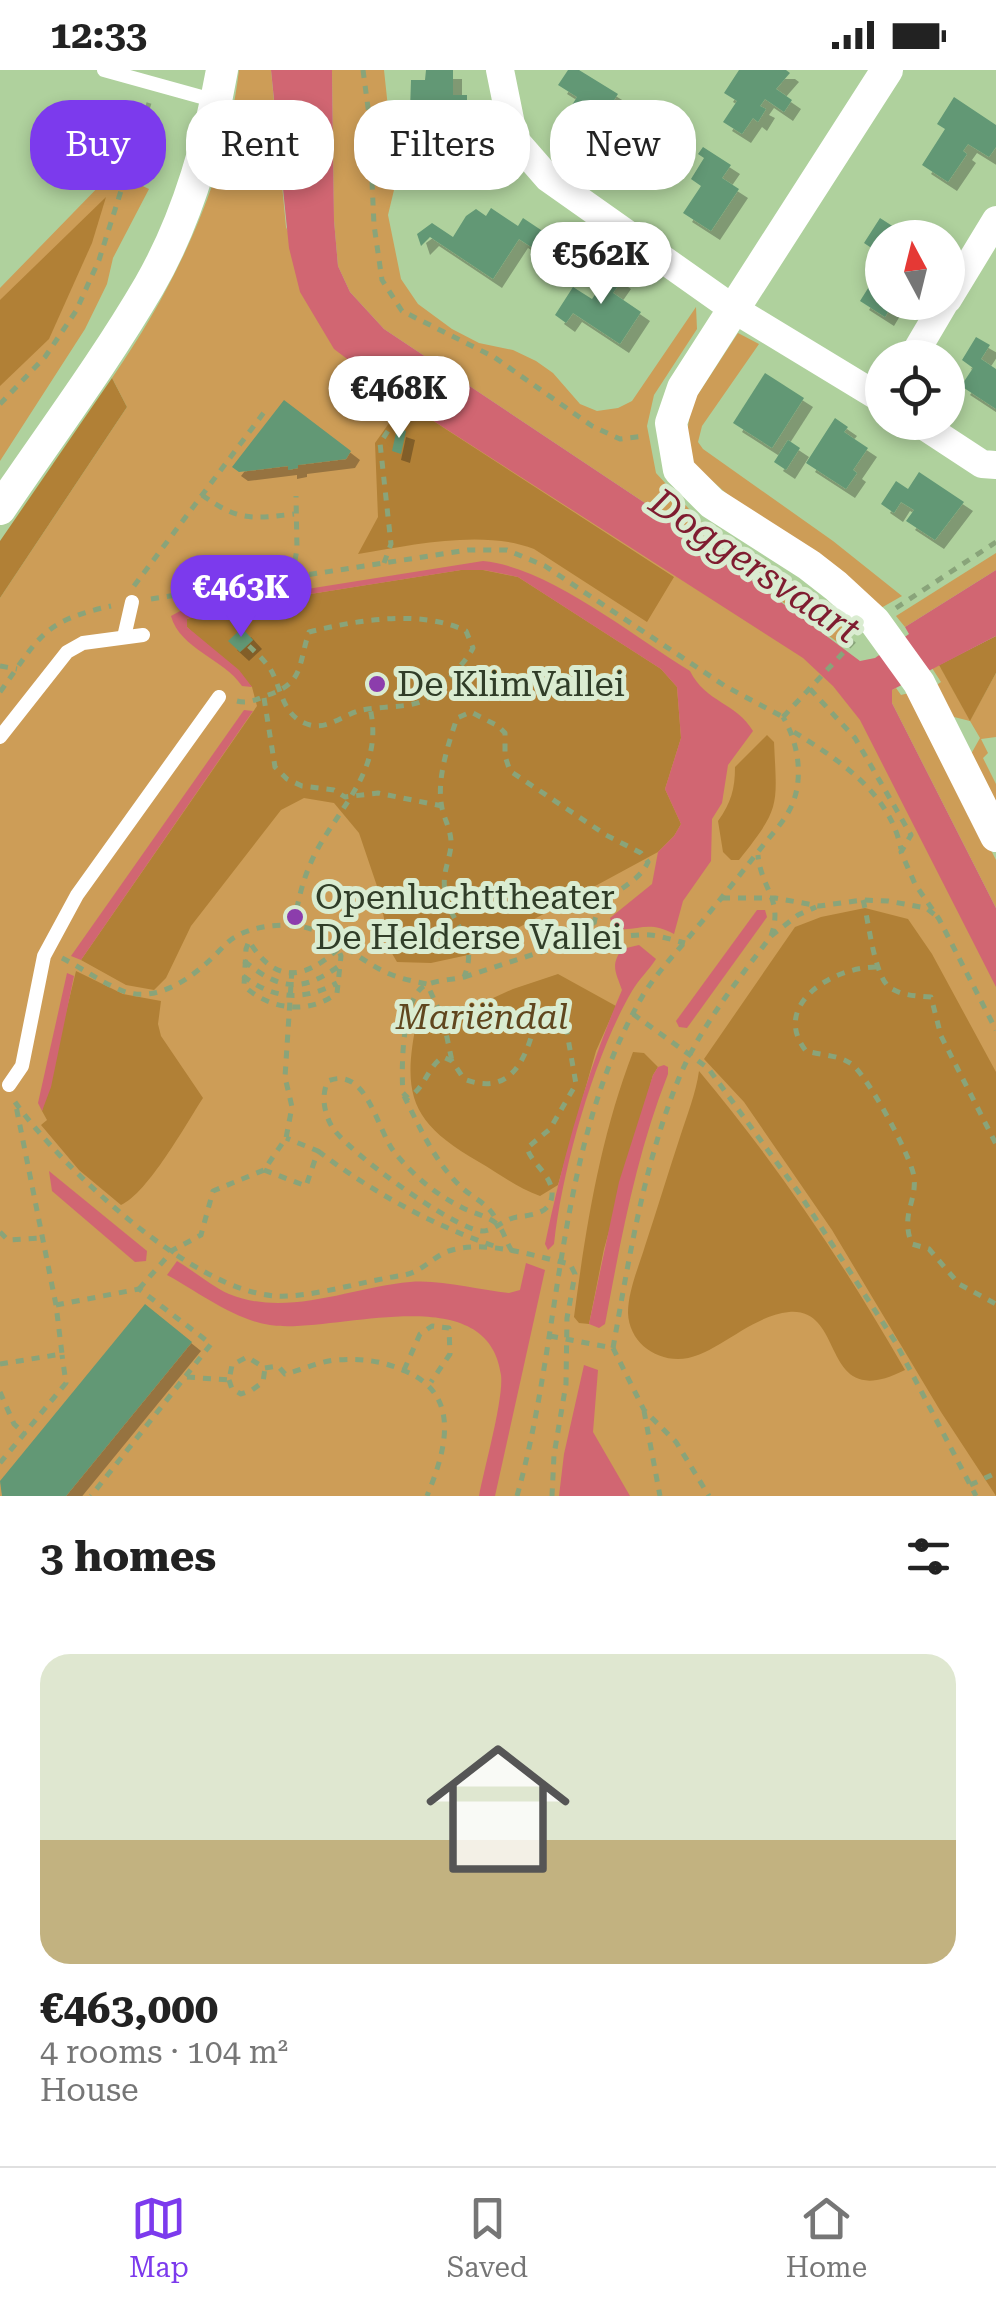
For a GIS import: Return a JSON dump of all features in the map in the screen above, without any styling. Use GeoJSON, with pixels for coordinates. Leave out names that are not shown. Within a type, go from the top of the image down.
{"type":"FeatureCollection","features":[{"type":"Feature","properties":{"kind":"street"},"geometry":{"type":"LineString","coordinates":[[500,70],[514,139],[548,178],[732,308],[865,390]]}},
{"type":"Feature","properties":{"kind":"street"},"geometry":{"type":"LineString","coordinates":[[887,70],[732,308],[684,388],[671,423],[679,470],[712,504],[836,586],[870,633],[919,683],[996,836]]}},
{"type":"Feature","properties":{"kind":"street"},"geometry":{"type":"LineString","coordinates":[[0,509],[150,284],[186,202],[219,85]]}},
{"type":"Feature","properties":{"kind":"street"},"geometry":{"type":"LineString","coordinates":[[965,270],[996,220]]}},
{"type":"Feature","properties":{"kind":"street"},"geometry":{"type":"LineString","coordinates":[[945,440],[982,464],[996,466]]}},
{"type":"Feature","properties":{"kind":"lane"},"geometry":{"type":"LineString","coordinates":[[104,70],[155,84],[219,85]]}},
{"type":"Feature","properties":{"kind":"lane"},"geometry":{"type":"LineString","coordinates":[[124,637],[126,603]]}},
{"type":"Feature","properties":{"kind":"lane"},"geometry":{"type":"LineString","coordinates":[[0,737],[66,652],[83,643],[143,635]]}},
{"type":"Feature","properties":{"kind":"lane"},"geometry":{"type":"LineString","coordinates":[[9,1085],[22,1066],[44,956],[77,895],[219,698]]}},
{"type":"Feature","properties":{"kind":"path"},"geometry":{"type":"LineString","coordinates":[[363,70],[382,280],[402,312],[494,357],[592,426],[620,439],[673,433]]}},
{"type":"Feature","properties":{"kind":"path"},"geometry":{"type":"LineString","coordinates":[[0,404],[45,356],[76,311],[99,260],[155,84]]}},
{"type":"Feature","properties":{"kind":"path"},"geometry":{"type":"LineString","coordinates":[[384,563],[390,544],[390,516],[381,474],[380,443],[406,404]]}},
{"type":"Feature","properties":{"kind":"path"},"geometry":{"type":"LineString","coordinates":[[126,603],[265,411]]}},
{"type":"Feature","properties":{"kind":"path"},"geometry":{"type":"LineString","coordinates":[[202,495],[226,513],[247,519],[294,514]]}},
{"type":"Feature","properties":{"kind":"path"},"geometry":{"type":"LineString","coordinates":[[292,577],[297,549],[296,496]]}},
{"type":"Feature","properties":{"kind":"path"},"geometry":{"type":"LineString","coordinates":[[784,717],[815,682],[870,633],[996,542]]}},
{"type":"Feature","properties":{"kind":"path"},"geometry":{"type":"LineString","coordinates":[[0,692],[41,636],[57,622],[76,614],[126,603],[489,549],[522,555],[545,566],[726,686],[784,717],[792,732],[798,772],[792,804],[722,898],[650,984],[601,1094],[580,1162],[532,1441],[517,1496]]}},
{"type":"Feature","properties":{"kind":"path"},"geometry":{"type":"LineString","coordinates":[[219,698],[247,703],[278,692],[289,688],[300,669],[308,632],[334,626],[418,617],[446,621],[466,631],[473,648],[467,661],[420,702],[370,708],[330,724],[308,725],[289,712],[278,692],[273,674],[248,645]]}},
{"type":"Feature","properties":{"kind":"path"},"geometry":{"type":"LineString","coordinates":[[0,666],[17,669]]}},
{"type":"Feature","properties":{"kind":"path"},"geometry":{"type":"LineString","coordinates":[[810,689],[856,738],[911,835],[901,852]]}},
{"type":"Feature","properties":{"kind":"path"},"geometry":{"type":"LineString","coordinates":[[264,697],[275,766],[288,780],[334,790],[345,797],[378,793],[442,806]]}},
{"type":"Feature","properties":{"kind":"path"},"geometry":{"type":"LineString","coordinates":[[294,925],[300,892],[314,855],[354,794],[373,750],[376,731],[370,708]]}},
{"type":"Feature","properties":{"kind":"path"},"geometry":{"type":"LineString","coordinates":[[464,977],[471,961],[445,896],[444,869],[451,845],[442,806],[444,756],[457,718],[471,712],[505,734],[510,771],[606,836],[641,853],[648,862],[642,876],[600,906],[595,914],[594,924],[599,932],[610,937]]}},
{"type":"Feature","properties":{"kind":"path"},"geometry":{"type":"LineString","coordinates":[[792,732],[856,774],[896,828],[915,884],[939,918],[996,1030]]}},
{"type":"Feature","properties":{"kind":"path"},"geometry":{"type":"LineString","coordinates":[[758,852],[762,878],[775,898],[771,936]]}},
{"type":"Feature","properties":{"kind":"path"},"geometry":{"type":"LineString","coordinates":[[722,898],[775,898],[819,906]]}},
{"type":"Feature","properties":{"kind":"path"},"geometry":{"type":"LineString","coordinates":[[660,1496],[644,1410],[613,1348],[637,1224],[679,1076],[719,1003],[771,936],[798,916],[819,906],[863,900],[926,908],[939,918]]}},
{"type":"Feature","properties":{"kind":"path"},"geometry":{"type":"LineString","coordinates":[[863,900],[876,967],[892,989],[915,998],[931,997],[941,1036],[996,1144]]}},
{"type":"Feature","properties":{"kind":"path"},"geometry":{"type":"LineString","coordinates":[[44,956],[57,956],[124,992],[153,995],[209,962],[231,939],[271,926],[294,925],[327,934],[383,971],[428,984],[610,937],[651,935],[684,943]]}},
{"type":"Feature","properties":{"kind":"path"},"geometry":{"type":"LineString","coordinates":[[245,932],[266,964],[292,971],[314,968],[341,946]]}},
{"type":"Feature","properties":{"kind":"path"},"geometry":{"type":"LineString","coordinates":[[249,941],[244,986],[270,1004],[290,1007],[328,1000],[337,993],[341,946]]}},
{"type":"Feature","properties":{"kind":"path"},"geometry":{"type":"LineString","coordinates":[[244,962],[267,979],[292,986],[319,980],[340,966]]}},
{"type":"Feature","properties":{"kind":"path"},"geometry":{"type":"LineString","coordinates":[[876,967],[866,967],[810,990],[796,1014],[798,1042],[806,1052],[848,1061],[856,1067],[874,1091],[914,1176],[906,1217],[906,1231],[912,1244],[929,1249],[959,1284],[996,1304]]}},
{"type":"Feature","properties":{"kind":"path"},"geometry":{"type":"LineString","coordinates":[[56,1306],[139,1289],[173,1250],[201,1235],[213,1192],[264,1170],[286,1138],[292,1107],[285,1077],[292,971]]}},
{"type":"Feature","properties":{"kind":"path"},"geometry":{"type":"LineString","coordinates":[[244,976],[266,991],[291,997],[321,991],[338,982]]}},
{"type":"Feature","properties":{"kind":"path"},"geometry":{"type":"LineString","coordinates":[[428,984],[443,1019],[452,1061],[464,1078],[488,1084],[515,1071],[523,1061],[534,1023],[556,1014],[565,1021],[576,1084],[550,1129],[527,1148],[550,1186],[552,1195],[546,1209],[503,1220],[498,1224],[485,1231],[472,1228],[414,1196],[360,1157],[332,1128],[324,1098],[328,1081],[336,1078],[354,1082],[368,1100],[390,1146],[420,1180],[455,1204],[498,1224]]}},
{"type":"Feature","properties":{"kind":"path"},"geometry":{"type":"LineString","coordinates":[[428,984],[418,991],[410,1005],[400,1059],[403,1094],[422,1134],[458,1184],[493,1212],[510,1251]]}},
{"type":"Feature","properties":{"kind":"path"},"geometry":{"type":"LineString","coordinates":[[634,1014],[692,1055],[724,1088],[870,1300],[976,1496]]}},
{"type":"Feature","properties":{"kind":"path"},"geometry":{"type":"LineString","coordinates":[[403,1094],[408,1098],[420,1090],[437,1060],[443,1057],[452,1061]]}},
{"type":"Feature","properties":{"kind":"path"},"geometry":{"type":"LineString","coordinates":[[0,1463],[66,1383],[43,1238],[9,1085]]}},
{"type":"Feature","properties":{"kind":"path"},"geometry":{"type":"LineString","coordinates":[[16,1104],[58,1156],[100,1196],[213,1278],[242,1291],[288,1296],[413,1274],[455,1250],[510,1251]]}},
{"type":"Feature","properties":{"kind":"path"},"geometry":{"type":"LineString","coordinates":[[286,1138],[318,1151],[373,1189],[432,1219],[510,1251],[574,1268],[566,1339],[566,1384],[554,1455],[552,1496]]}},
{"type":"Feature","properties":{"kind":"path"},"geometry":{"type":"LineString","coordinates":[[264,1170],[306,1186],[318,1151]]}},
{"type":"Feature","properties":{"kind":"path"},"geometry":{"type":"LineString","coordinates":[[0,1232],[8,1240],[43,1238]]}},
{"type":"Feature","properties":{"kind":"path"},"geometry":{"type":"LineString","coordinates":[[91,1496],[212,1344],[139,1289]]}},
{"type":"Feature","properties":{"kind":"path"},"geometry":{"type":"LineString","coordinates":[[404,1370],[420,1334],[432,1326],[449,1328],[450,1354],[430,1384]]}},
{"type":"Feature","properties":{"kind":"path"},"geometry":{"type":"LineString","coordinates":[[550,1336],[613,1348]]}},
{"type":"Feature","properties":{"kind":"path"},"geometry":{"type":"LineString","coordinates":[[0,1364],[62,1354]]}},
{"type":"Feature","properties":{"kind":"path"},"geometry":{"type":"LineString","coordinates":[[265,1368],[263,1382],[252,1390],[241,1394],[232,1389],[232,1365],[247,1357],[265,1368],[278,1366],[286,1374],[332,1360],[384,1362],[430,1384],[443,1408],[445,1432],[440,1464],[427,1496]]}},
{"type":"Feature","properties":{"kind":"path"},"geometry":{"type":"LineString","coordinates":[[185,1377],[229,1380]]}},
{"type":"Feature","properties":{"kind":"path"},"geometry":{"type":"LineString","coordinates":[[0,1392],[14,1424],[25,1434]]}},
{"type":"Feature","properties":{"kind":"path"},"geometry":{"type":"LineString","coordinates":[[644,1410],[676,1442],[709,1496]]}},
{"type":"Feature","properties":{"kind":"path"},"geometry":{"type":"LineString","coordinates":[[970,1485],[996,1473]]}},
{"type":"Feature","properties":{"kind":"green space","name":"Mariëndal"},"geometry":{"type":"Polygon","coordinates":[[[239,70],[271,70],[274,100],[234,100],[239,70]]]}},
{"type":"Feature","properties":{"kind":"green space"},"geometry":{"type":"Polygon","coordinates":[[[332,70],[384,70],[387,100],[354,100],[354,190],[394,190],[388,215],[401,279],[418,304],[479,343],[513,350],[536,361],[553,373],[580,404],[597,411],[632,401],[696,307],[697,329],[654,395],[647,426],[656,473],[700,521],[838,616],[846,626],[846,638],[840,644],[675,523],[384,329],[350,292],[338,266],[332,70]]]}},
{"type":"Feature","properties":{"kind":"green space"},"geometry":{"type":"Polygon","coordinates":[[[95,190],[148,190],[113,258],[107,284],[85,329],[0,461],[0,288],[95,190]]]}},
{"type":"Feature","properties":{"kind":"green space","name":"Mariëndal"},"geometry":{"type":"Polygon","coordinates":[[[282,190],[286,227],[327,316],[847,682],[996,962],[996,1496],[0,1496],[0,598],[127,407],[112,378],[157,307],[210,192],[282,190]]]}},
{"type":"Feature","properties":{"kind":"green space"},"geometry":{"type":"Polygon","coordinates":[[[106,197],[92,243],[49,339],[0,386],[0,300],[106,197]]]}},
{"type":"Feature","properties":{"kind":"green space"},"geometry":{"type":"Polygon","coordinates":[[[738,333],[759,344],[702,426],[698,442],[902,596],[881,608],[736,502],[692,463],[686,441],[691,405],[738,333]]]}},
{"type":"Feature","properties":{"kind":"green space"},"geometry":{"type":"Polygon","coordinates":[[[112,378],[127,407],[0,598],[0,541],[112,378]]]}},
{"type":"Feature","properties":{"kind":"green space"},"geometry":{"type":"Polygon","coordinates":[[[404,402],[674,577],[647,622],[534,549],[514,543],[470,539],[358,554],[378,517],[375,443],[404,402]]]}},
{"type":"Feature","properties":{"kind":"green space"},"geometry":{"type":"Polygon","coordinates":[[[996,553],[996,570],[905,627],[896,616],[996,553]]]}},
{"type":"Feature","properties":{"kind":"green space"},"geometry":{"type":"Polygon","coordinates":[[[461,570],[518,577],[661,669],[677,687],[681,738],[665,789],[681,824],[674,836],[658,852],[468,955],[431,963],[397,962],[390,950],[379,892],[359,833],[334,803],[304,798],[281,810],[191,926],[166,978],[154,990],[126,985],[81,960],[257,706],[252,687],[187,627],[187,619],[217,609],[461,570]]]}},
{"type":"Feature","properties":{"kind":"green space"},"geometry":{"type":"Polygon","coordinates":[[[996,636],[996,673],[970,721],[939,665],[996,636]]]}},
{"type":"Feature","properties":{"kind":"green space"},"geometry":{"type":"Polygon","coordinates":[[[939,664],[970,720],[996,673],[996,737],[981,739],[988,753],[983,758],[996,784],[996,806],[971,754],[980,738],[970,721],[950,716],[935,686],[941,682],[932,668],[939,664]]]}},
{"type":"Feature","properties":{"kind":"green space"},"geometry":{"type":"Polygon","coordinates":[[[896,688],[901,695],[909,693],[919,708],[996,860],[996,908],[892,703],[892,690],[896,688]]]}},
{"type":"Feature","properties":{"kind":"green space"},"geometry":{"type":"Polygon","coordinates":[[[767,735],[774,742],[773,806],[763,828],[739,860],[731,860],[723,852],[718,821],[731,796],[735,767],[767,735]]]}},
{"type":"Feature","properties":{"kind":"green space"},"geometry":{"type":"Polygon","coordinates":[[[865,908],[908,919],[932,954],[996,1072],[996,1496],[832,1230],[744,1102],[704,1059],[795,927],[865,908]]]}},
{"type":"Feature","properties":{"kind":"green space"},"geometry":{"type":"Polygon","coordinates":[[[76,971],[123,994],[161,1001],[161,1036],[203,1098],[154,1173],[121,1205],[79,1170],[41,1125],[47,1120],[42,1111],[76,971]]]}},
{"type":"Feature","properties":{"kind":"green space"},"geometry":{"type":"Polygon","coordinates":[[[558,974],[616,1006],[596,1051],[558,1185],[540,1196],[437,1133],[416,1102],[411,1064],[418,1014],[469,1009],[558,974]]]}},
{"type":"Feature","properties":{"kind":"green space"},"geometry":{"type":"Polygon","coordinates":[[[633,1052],[644,1053],[658,1067],[604,1249],[589,1324],[579,1323],[574,1317],[596,1183],[633,1052]]]}},
{"type":"Feature","properties":{"kind":"green space"},"geometry":{"type":"Polygon","coordinates":[[[699,1071],[809,1216],[905,1370],[877,1380],[858,1379],[836,1356],[820,1325],[807,1315],[789,1312],[759,1321],[691,1357],[659,1356],[637,1339],[628,1313],[632,1287],[699,1071]]]}},
{"type":"Feature","properties":{"kind":"shaded area"},"geometry":{"type":"Polygon","coordinates":[[[271,70],[332,70],[332,100],[274,100],[271,70]]]}},
{"type":"Feature","properties":{"kind":"shaded area"},"geometry":{"type":"Polygon","coordinates":[[[283,190],[334,190],[338,266],[350,292],[384,329],[675,523],[860,661],[875,658],[909,634],[905,627],[996,570],[996,636],[892,690],[892,703],[996,908],[996,987],[860,720],[833,686],[803,658],[404,402],[334,349],[300,292],[289,248],[283,190]]]}},
{"type":"Feature","properties":{"kind":"shaded area"},"geometry":{"type":"Polygon","coordinates":[[[483,561],[535,576],[590,605],[690,671],[704,690],[738,714],[753,731],[728,765],[722,803],[712,819],[711,861],[683,901],[674,934],[656,927],[613,928],[610,918],[652,884],[658,852],[681,824],[665,789],[681,738],[677,687],[661,669],[518,577],[461,570],[217,609],[187,619],[187,627],[239,670],[252,687],[242,686],[225,668],[193,646],[171,616],[213,604],[483,561]]]}},
{"type":"Feature","properties":{"kind":"shaded area"},"geometry":{"type":"Polygon","coordinates":[[[244,710],[253,711],[81,960],[71,956],[244,710]]]}},
{"type":"Feature","properties":{"kind":"shaded area"},"geometry":{"type":"Polygon","coordinates":[[[757,910],[765,910],[767,917],[687,1028],[679,1027],[676,1021],[757,910]]]}},
{"type":"Feature","properties":{"kind":"shaded area"},"geometry":{"type":"Polygon","coordinates":[[[639,945],[656,959],[635,987],[605,1047],[572,1148],[554,1244],[548,1250],[545,1244],[577,1115],[622,990],[616,960],[622,949],[639,945]]]}},
{"type":"Feature","properties":{"kind":"shaded area"},"geometry":{"type":"Polygon","coordinates":[[[67,973],[74,976],[51,1087],[42,1111],[38,1103],[67,973]]]}},
{"type":"Feature","properties":{"kind":"shaded area"},"geometry":{"type":"Polygon","coordinates":[[[664,1065],[668,1074],[638,1166],[605,1324],[599,1328],[589,1324],[619,1182],[653,1075],[664,1065]]]}},
{"type":"Feature","properties":{"kind":"shaded area"},"geometry":{"type":"Polygon","coordinates":[[[49,1171],[147,1251],[146,1261],[135,1262],[52,1191],[49,1171]]]}},
{"type":"Feature","properties":{"kind":"shaded area"},"geometry":{"type":"Polygon","coordinates":[[[177,1261],[229,1294],[274,1303],[421,1281],[509,1293],[520,1290],[526,1263],[545,1270],[495,1496],[479,1496],[497,1416],[501,1375],[490,1345],[468,1326],[439,1318],[404,1316],[270,1325],[230,1311],[167,1275],[177,1261]]]}},
{"type":"Feature","properties":{"kind":"shaded area"},"geometry":{"type":"Polygon","coordinates":[[[584,1365],[598,1370],[593,1432],[630,1496],[559,1496],[584,1365]]]}},
{"type":"Feature","properties":{"kind":"building"},"geometry":{"type":"Polygon","coordinates":[[[426,70],[453,70],[453,95],[467,95],[467,100],[410,100],[411,80],[425,80],[426,70]]]}},
{"type":"Feature","properties":{"kind":"building"},"geometry":{"type":"Polygon","coordinates":[[[568,70],[579,70],[618,94],[614,100],[575,100],[577,97],[558,85],[568,70]]]}},
{"type":"Feature","properties":{"kind":"building"},"geometry":{"type":"Polygon","coordinates":[[[739,70],[786,70],[790,73],[776,89],[792,100],[784,112],[765,99],[760,106],[766,109],[758,122],[753,118],[742,134],[723,122],[737,101],[724,93],[739,70]]]}},
{"type":"Feature","properties":{"kind":"building"},"geometry":{"type":"Polygon","coordinates":[[[954,97],[996,125],[996,147],[989,157],[968,144],[963,151],[967,154],[948,182],[922,165],[945,129],[937,124],[954,97]]]}},
{"type":"Feature","properties":{"kind":"building"},"geometry":{"type":"Polygon","coordinates":[[[703,147],[731,165],[722,178],[739,189],[711,231],[683,213],[701,186],[696,182],[696,171],[704,158],[698,154],[703,147]]]}},
{"type":"Feature","properties":{"kind":"building"},"geometry":{"type":"Polygon","coordinates":[[[491,208],[518,226],[523,218],[550,236],[539,252],[519,239],[493,279],[430,237],[421,246],[417,234],[432,223],[453,237],[466,216],[476,209],[486,216],[491,208]]]}},
{"type":"Feature","properties":{"kind":"building"},"geometry":{"type":"Polygon","coordinates":[[[591,259],[622,280],[613,293],[641,312],[620,344],[573,313],[566,323],[555,315],[573,287],[592,299],[606,279],[586,266],[591,259]]]}},
{"type":"Feature","properties":{"kind":"building"},"geometry":{"type":"Polygon","coordinates":[[[976,337],[990,345],[981,359],[996,369],[996,409],[965,389],[965,380],[973,368],[965,362],[976,337]]]}},
{"type":"Feature","properties":{"kind":"building"},"geometry":{"type":"Polygon","coordinates":[[[765,373],[804,398],[772,448],[733,423],[765,373]]]}},
{"type":"Feature","properties":{"kind":"building"},"geometry":{"type":"Polygon","coordinates":[[[284,400],[351,451],[346,459],[298,465],[288,470],[288,466],[239,472],[232,467],[284,400]]]}},
{"type":"Feature","properties":{"kind":"building"},"geometry":{"type":"Polygon","coordinates":[[[835,418],[848,427],[844,432],[868,448],[846,489],[806,463],[835,418]]]}},
{"type":"Feature","properties":{"kind":"building"},"geometry":{"type":"Polygon","coordinates":[[[397,428],[406,431],[401,454],[392,451],[397,428]]]}},
{"type":"Feature","properties":{"kind":"building"},"geometry":{"type":"Polygon","coordinates":[[[788,440],[800,448],[786,470],[774,462],[788,440]]]}},
{"type":"Feature","properties":{"kind":"building"},"geometry":{"type":"Polygon","coordinates":[[[919,472],[964,502],[935,540],[906,521],[914,510],[901,502],[894,513],[881,504],[896,481],[908,489],[919,472]]]}},
{"type":"Feature","properties":{"kind":"building"},"geometry":{"type":"Polygon","coordinates":[[[242,628],[253,640],[240,652],[228,641],[242,628]]]}},
{"type":"Feature","properties":{"kind":"building"},"geometry":{"type":"Polygon","coordinates":[[[145,1304],[192,1342],[66,1496],[2,1496],[0,1481],[145,1304]]]}},
{"type":"Feature","properties":{"kind":"place","name":"De KlimVallei"},"geometry":{"type":"Point","coordinates":[377,684]}},
{"type":"Feature","properties":{"kind":"place","name":"Openluchttheater De Helderse Vallei"},"geometry":{"type":"Point","coordinates":[295,917]}},
{"type":"Feature","properties":{"kind":"water label","name":"Doggersvaart"},"geometry":{"type":"Point","coordinates":[755,566]}}]}
